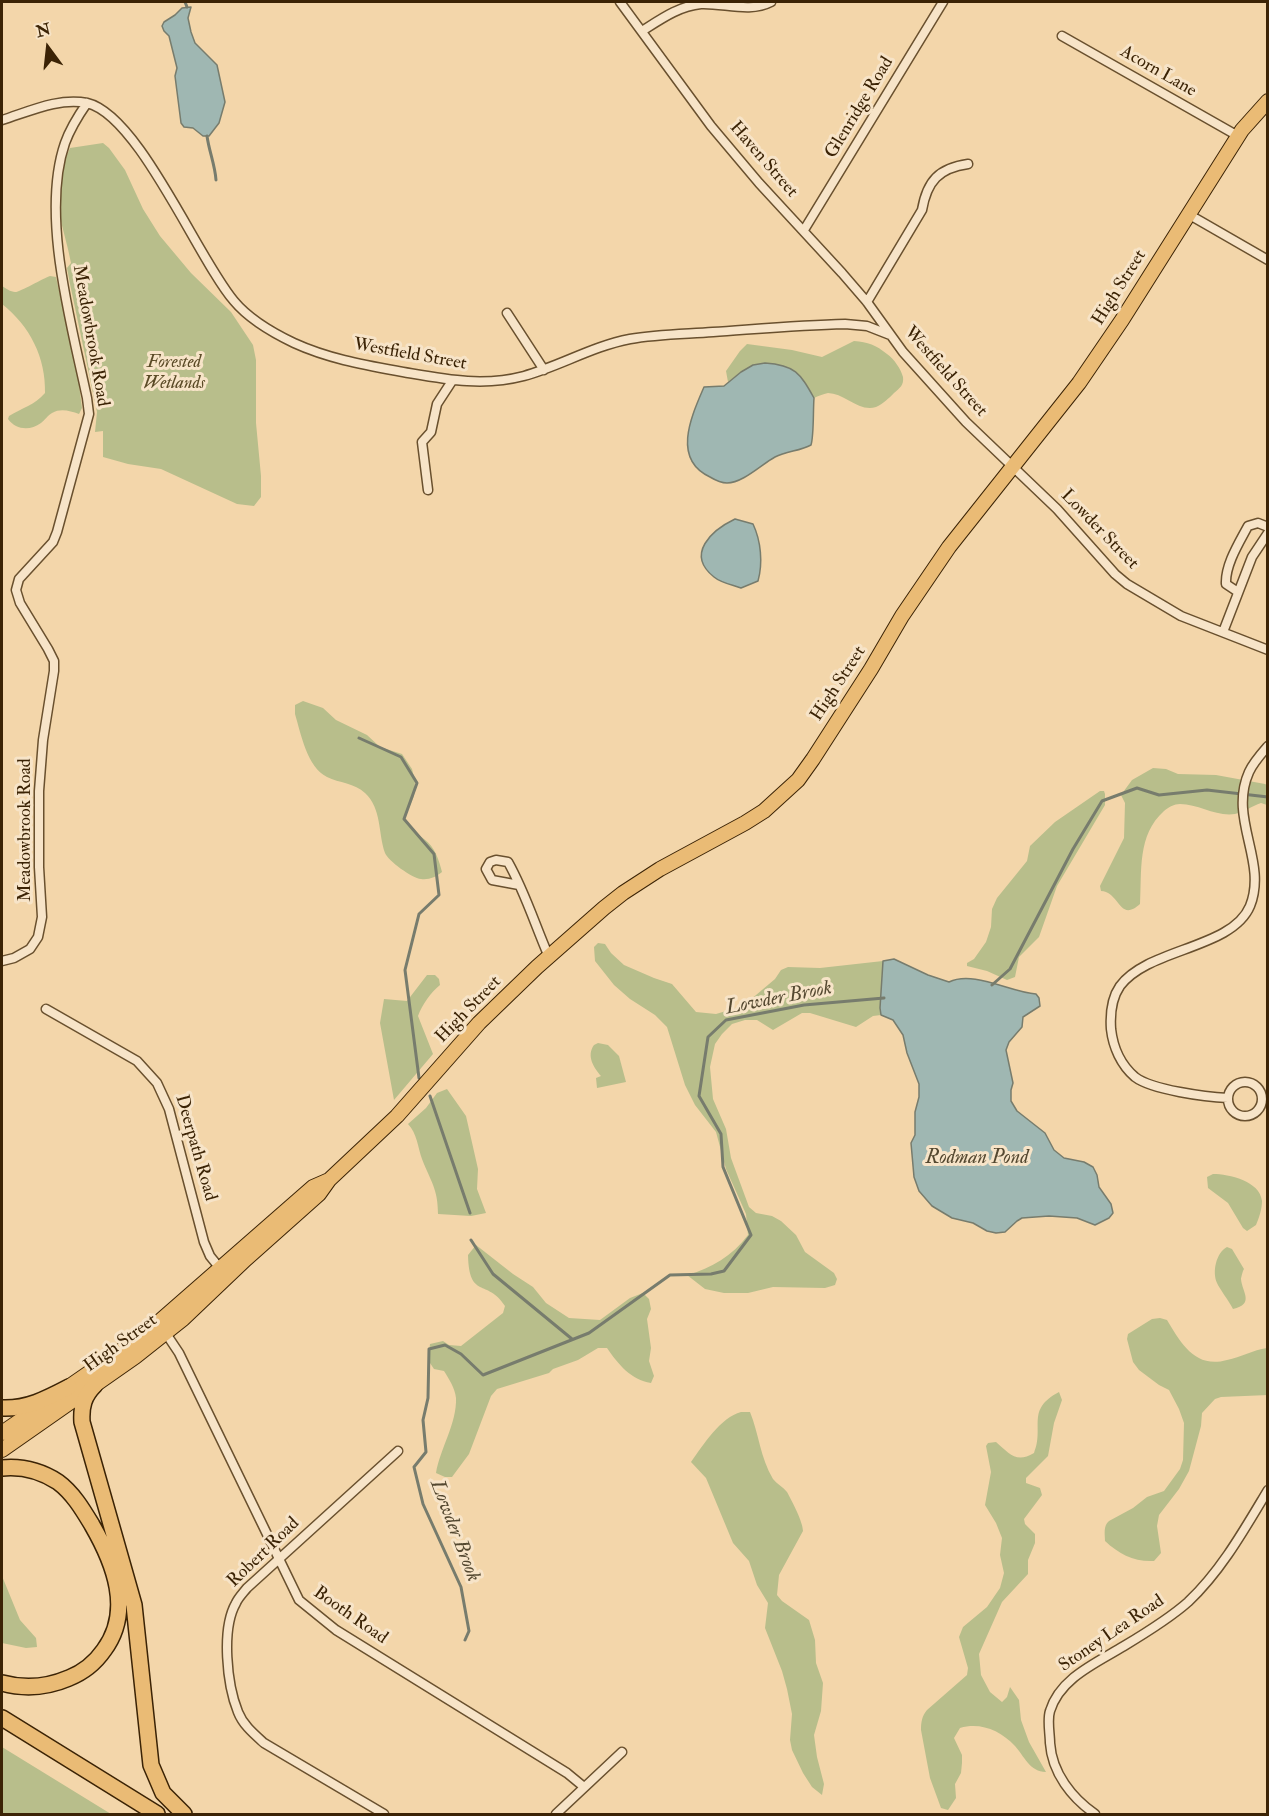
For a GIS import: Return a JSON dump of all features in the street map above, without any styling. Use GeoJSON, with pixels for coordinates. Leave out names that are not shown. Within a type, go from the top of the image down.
{"type":"FeatureCollection","features":[{"type":"Feature","properties":{"kind":"highway"},"geometry":{"type":"LineString","coordinates":[[95,1385],[84,1399],[82,1422],[132,1596],[151,1765],[163,1792],[184,1815]]}},
{"type":"Feature","properties":{"kind":"highway"},"geometry":{"type":"LineString","coordinates":[[2,1408],[27,1406],[69,1387]]}},
{"type":"Feature","properties":{"kind":"highway"},"geometry":{"type":"LineString","coordinates":[[2,1468],[19,1468],[44,1474],[58,1482],[75,1499],[105,1550],[117,1584],[119,1606],[116,1628],[107,1647],[93,1664],[80,1673],[59,1682],[44,1685],[2,1683]]}},
{"type":"Feature","properties":{"kind":"highway"},"geometry":{"type":"LineString","coordinates":[[2,1718],[156,1815]]}},
{"type":"Feature","properties":{"kind":"main road","name":"High Street"},"geometry":{"type":"LineString","coordinates":[[2,1450],[95,1385],[224,1273],[313,1187],[328,1180],[397,1116],[479,1023],[549,957],[623,893],[660,869],[745,823],[764,811],[791,787],[813,759],[902,616],[949,547],[1051,420],[1089,368],[1238,136],[1250,119],[1268,101]]}},
{"type":"Feature","properties":{"kind":"main road","name":"High Street"},"geometry":{"type":"LineString","coordinates":[[2,1433],[129,1346],[162,1328]]}},
{"type":"Feature","properties":{"kind":"street","name":"Haven Street"},"geometry":{"type":"LineString","coordinates":[[620,2],[711,126],[759,183],[867,302],[890,335]]}},
{"type":"Feature","properties":{"kind":"street"},"geometry":{"type":"LineString","coordinates":[[642,31],[681,8],[701,3],[754,7],[771,2]]}},
{"type":"Feature","properties":{"kind":"street","name":"Glenridge Road"},"geometry":{"type":"LineString","coordinates":[[804,230],[943,2]]}},
{"type":"Feature","properties":{"kind":"street","name":"Acorn Lane"},"geometry":{"type":"LineString","coordinates":[[1062,36],[1238,136]]}},
{"type":"Feature","properties":{"kind":"street"},"geometry":{"type":"LineString","coordinates":[[2,120],[62,102],[87,103]]}},
{"type":"Feature","properties":{"kind":"street","name":"Westfield Street"},"geometry":{"type":"LineString","coordinates":[[87,103],[96,106],[114,119],[135,144],[186,222],[219,282],[235,303],[249,315],[293,342],[329,357],[353,364],[452,381],[508,380],[544,370],[601,347],[632,339],[845,324],[867,326],[890,335],[966,422],[1012,466]]}},
{"type":"Feature","properties":{"kind":"street","name":"Meadowbrook Road"},"geometry":{"type":"LineString","coordinates":[[2,961],[14,958],[30,949],[38,937],[42,917],[39,867],[39,791],[43,740],[54,661],[20,603],[16,590],[19,579],[53,542],[71,485],[89,414],[57,236],[58,173],[65,144],[74,122],[87,103]]}},
{"type":"Feature","properties":{"kind":"street"},"geometry":{"type":"LineString","coordinates":[[867,302],[922,210],[925,194],[937,175],[951,166],[968,164]]}},
{"type":"Feature","properties":{"kind":"street"},"geometry":{"type":"LineString","coordinates":[[1188,214],[1268,260]]}},
{"type":"Feature","properties":{"kind":"street"},"geometry":{"type":"LineString","coordinates":[[507,313],[544,370]]}},
{"type":"Feature","properties":{"kind":"street"},"geometry":{"type":"LineString","coordinates":[[428,490],[422,442],[431,432],[437,404],[452,381]]}},
{"type":"Feature","properties":{"kind":"street","name":"Lowder Street"},"geometry":{"type":"LineString","coordinates":[[1012,466],[1057,509],[1121,579],[1181,616],[1268,651]]}},
{"type":"Feature","properties":{"kind":"street"},"geometry":{"type":"LineString","coordinates":[[1238,592],[1226,584],[1226,574],[1241,538],[1248,526],[1258,523],[1268,527]]}},
{"type":"Feature","properties":{"kind":"street"},"geometry":{"type":"LineString","coordinates":[[1223,632],[1252,557],[1268,533]]}},
{"type":"Feature","properties":{"kind":"street"},"geometry":{"type":"LineString","coordinates":[[1228,1098],[1185,1093],[1136,1078],[1124,1065],[1113,1045],[1110,1008],[1120,986],[1132,973],[1222,933],[1242,920],[1249,907],[1255,880],[1244,826],[1242,800],[1249,772],[1268,746]]}},
{"type":"Feature","properties":{"kind":"street"},"geometry":{"type":"LineString","coordinates":[[519,885],[549,957]]}},
{"type":"Feature","properties":{"kind":"street","name":"Deerpath Road"},"geometry":{"type":"LineString","coordinates":[[46,1009],[137,1061],[157,1083],[169,1109],[204,1242],[210,1256],[224,1273]]}},
{"type":"Feature","properties":{"kind":"street"},"geometry":{"type":"LineString","coordinates":[[1248,1082],[1258,1088],[1262,1099],[1258,1109],[1244,1116],[1234,1112],[1228,1103],[1228,1098],[1229,1092],[1237,1084],[1248,1082]]}},
{"type":"Feature","properties":{"kind":"street","name":"Booth Road"},"geometry":{"type":"LineString","coordinates":[[162,1328],[179,1353],[298,1600],[320,1618],[567,1773],[584,1787]]}},
{"type":"Feature","properties":{"kind":"street","name":"Robert Road"},"geometry":{"type":"LineString","coordinates":[[384,1815],[264,1743],[248,1728],[238,1712],[231,1688],[227,1652],[229,1621],[235,1604],[247,1588],[398,1451]]}},
{"type":"Feature","properties":{"kind":"street","name":"Stoney Lea Road"},"geometry":{"type":"LineString","coordinates":[[1095,1815],[1078,1803],[1059,1776],[1051,1749],[1049,1712],[1062,1688],[1087,1667],[1124,1646],[1186,1604],[1215,1572],[1243,1532],[1268,1490]]}},
{"type":"Feature","properties":{"kind":"street"},"geometry":{"type":"LineString","coordinates":[[556,1815],[622,1752]]}},
{"type":"Feature","properties":{"kind":"green space","name":"Forested Wetlands"},"geometry":{"type":"Polygon","coordinates":[[[103,143],[125,170],[143,209],[160,236],[191,273],[231,312],[253,345],[256,360],[256,423],[261,476],[261,497],[254,506],[237,504],[161,469],[103,457],[103,431],[95,432],[97,412],[67,268],[71,263],[58,206],[56,184],[59,171],[70,148],[103,143]]]}},
{"type":"Feature","properties":{"kind":"green space"},"geometry":{"type":"Polygon","coordinates":[[[50,276],[56,277],[78,376],[82,408],[79,414],[66,410],[55,411],[37,426],[23,428],[11,423],[9,416],[33,403],[45,393],[45,380],[39,355],[28,333],[21,322],[2,304],[2,286],[17,292],[50,276]]]}},
{"type":"Feature","properties":{"kind":"green space"},"geometry":{"type":"Polygon","coordinates":[[[854,341],[872,344],[883,351],[895,361],[902,374],[901,386],[886,401],[876,407],[864,407],[828,393],[814,398],[805,382],[741,372],[728,382],[726,371],[747,344],[822,357],[854,341]]]}},
{"type":"Feature","properties":{"kind":"green space"},"geometry":{"type":"Polygon","coordinates":[[[303,701],[323,708],[336,720],[367,735],[380,747],[402,754],[412,769],[415,781],[414,796],[405,818],[411,828],[434,850],[442,872],[430,879],[417,878],[401,869],[387,856],[377,814],[370,799],[357,787],[327,777],[314,766],[302,740],[295,714],[295,705],[303,701]]]}},
{"type":"Feature","properties":{"kind":"green space"},"geometry":{"type":"Polygon","coordinates":[[[1153,768],[1166,769],[1178,774],[1216,775],[1265,784],[1267,785],[1267,805],[1261,803],[1235,814],[1180,804],[1166,810],[1155,821],[1145,842],[1141,866],[1140,904],[1128,910],[1112,896],[1101,891],[1100,886],[1124,838],[1125,803],[1121,795],[1132,780],[1153,768]]]}},
{"type":"Feature","properties":{"kind":"green space"},"geometry":{"type":"Polygon","coordinates":[[[1100,791],[1104,791],[1105,805],[1057,886],[1039,937],[1019,957],[1015,977],[1007,980],[987,971],[967,966],[967,963],[974,959],[986,942],[991,927],[992,909],[997,898],[1027,861],[1030,846],[1055,822],[1100,791]]]}},
{"type":"Feature","properties":{"kind":"green space"},"geometry":{"type":"Polygon","coordinates":[[[598,943],[605,944],[624,965],[672,984],[696,1012],[716,1014],[743,1006],[775,979],[781,970],[788,967],[820,968],[883,961],[881,1015],[873,1016],[856,1027],[810,1013],[802,1013],[773,1030],[757,1020],[745,1020],[732,1024],[722,1034],[715,1044],[710,1067],[713,1099],[726,1129],[731,1158],[749,1207],[756,1213],[772,1216],[781,1221],[796,1235],[805,1252],[834,1273],[837,1279],[835,1285],[825,1288],[773,1287],[748,1293],[724,1293],[705,1289],[687,1275],[721,1260],[742,1242],[748,1235],[746,1214],[726,1169],[716,1132],[695,1105],[685,1085],[667,1027],[655,1015],[630,999],[614,985],[595,961],[594,947],[598,943]]]}},
{"type":"Feature","properties":{"kind":"green space"},"geometry":{"type":"Polygon","coordinates":[[[427,975],[435,975],[440,985],[427,999],[418,1016],[433,1054],[394,1100],[380,1023],[384,999],[407,1001],[427,975]]]}},
{"type":"Feature","properties":{"kind":"green space"},"geometry":{"type":"Polygon","coordinates":[[[598,1043],[608,1045],[619,1056],[626,1082],[597,1088],[596,1078],[601,1076],[594,1066],[591,1053],[594,1045],[598,1043]]]}},
{"type":"Feature","properties":{"kind":"green space"},"geometry":{"type":"Polygon","coordinates":[[[447,1089],[466,1116],[478,1169],[477,1189],[486,1213],[471,1216],[438,1214],[437,1198],[433,1186],[415,1136],[408,1124],[426,1108],[437,1093],[447,1089]]]}},
{"type":"Feature","properties":{"kind":"green space"},"geometry":{"type":"Polygon","coordinates":[[[1213,1174],[1235,1177],[1256,1188],[1262,1201],[1256,1225],[1247,1231],[1243,1228],[1228,1203],[1208,1188],[1207,1177],[1213,1174]]]}},
{"type":"Feature","properties":{"kind":"green space"},"geometry":{"type":"Polygon","coordinates":[[[476,1245],[533,1287],[546,1303],[569,1318],[600,1320],[630,1298],[643,1293],[649,1299],[651,1309],[647,1319],[651,1348],[649,1361],[654,1376],[651,1383],[637,1379],[620,1365],[607,1348],[598,1348],[549,1373],[497,1389],[491,1396],[469,1454],[452,1477],[445,1477],[436,1473],[454,1417],[456,1398],[444,1371],[434,1369],[428,1360],[430,1344],[443,1341],[449,1345],[461,1346],[503,1313],[505,1306],[492,1293],[475,1284],[472,1278],[468,1255],[476,1245]]]}},
{"type":"Feature","properties":{"kind":"green space"},"geometry":{"type":"Polygon","coordinates":[[[1227,1247],[1232,1249],[1244,1269],[1241,1279],[1245,1301],[1240,1307],[1233,1309],[1218,1285],[1215,1274],[1218,1258],[1227,1247]]]}},
{"type":"Feature","properties":{"kind":"green space"},"geometry":{"type":"Polygon","coordinates":[[[1152,1319],[1167,1320],[1190,1352],[1206,1361],[1227,1360],[1267,1348],[1268,1395],[1221,1397],[1215,1399],[1202,1413],[1201,1426],[1189,1471],[1179,1489],[1159,1515],[1157,1526],[1161,1553],[1154,1561],[1147,1561],[1133,1559],[1116,1550],[1105,1541],[1105,1530],[1109,1521],[1133,1508],[1147,1497],[1164,1491],[1180,1469],[1183,1460],[1184,1423],[1179,1409],[1169,1390],[1139,1370],[1133,1362],[1127,1339],[1128,1334],[1152,1319]]]}},
{"type":"Feature","properties":{"kind":"green space"},"geometry":{"type":"Polygon","coordinates":[[[1059,1392],[1062,1400],[1054,1423],[1048,1456],[1026,1478],[1026,1483],[1040,1488],[1042,1495],[1024,1519],[1025,1524],[1035,1534],[1035,1543],[1028,1560],[1028,1574],[1002,1602],[979,1654],[981,1675],[990,1692],[1002,1702],[1007,1697],[1010,1687],[1019,1700],[1021,1720],[1029,1742],[1046,1772],[1028,1763],[1015,1746],[996,1732],[975,1726],[960,1728],[954,1738],[962,1755],[961,1773],[955,1784],[956,1798],[948,1810],[941,1808],[930,1778],[921,1724],[927,1710],[967,1675],[968,1668],[959,1637],[963,1627],[987,1607],[1000,1588],[1004,1573],[1000,1555],[1002,1538],[985,1505],[991,1472],[986,1446],[988,1443],[996,1442],[1017,1457],[1034,1453],[1037,1444],[1039,1412],[1042,1405],[1059,1392]]]}},
{"type":"Feature","properties":{"kind":"green space"},"geometry":{"type":"Polygon","coordinates":[[[741,1412],[750,1412],[769,1471],[773,1479],[787,1492],[803,1527],[779,1575],[777,1595],[809,1620],[815,1640],[816,1663],[823,1683],[821,1711],[814,1735],[824,1784],[822,1795],[812,1787],[792,1750],[790,1740],[792,1714],[787,1689],[765,1628],[768,1603],[757,1585],[749,1561],[733,1543],[706,1478],[691,1462],[726,1420],[741,1412]]]}},
{"type":"Feature","properties":{"kind":"green space"},"geometry":{"type":"Polygon","coordinates":[[[2,1576],[20,1620],[36,1638],[37,1647],[26,1648],[2,1643],[2,1576]]]}},
{"type":"Feature","properties":{"kind":"green space"},"geometry":{"type":"Polygon","coordinates":[[[2,1747],[111,1814],[2,1814],[2,1747]]]}},
{"type":"Feature","properties":{"kind":"water"},"geometry":{"type":"Polygon","coordinates":[[[191,7],[188,18],[191,32],[195,43],[217,65],[225,102],[219,123],[209,136],[203,136],[193,128],[184,127],[181,123],[175,76],[177,68],[169,36],[162,26],[182,8],[191,7]]]}},
{"type":"Feature","properties":{"kind":"water"},"geometry":{"type":"Polygon","coordinates":[[[765,363],[790,368],[796,372],[814,398],[811,445],[775,457],[739,480],[727,483],[718,481],[698,469],[691,459],[688,436],[694,410],[704,387],[724,386],[753,365],[765,363]]]}},
{"type":"Feature","properties":{"kind":"water"},"geometry":{"type":"Polygon","coordinates":[[[735,519],[753,524],[760,552],[758,581],[741,588],[714,577],[702,560],[702,551],[711,536],[735,519]]]}},
{"type":"Feature","properties":{"kind":"water","name":"Rodman Pond"},"geometry":{"type":"Polygon","coordinates":[[[894,959],[949,982],[959,979],[980,980],[1036,994],[1040,1006],[1023,1017],[1022,1027],[1009,1042],[1006,1050],[1013,1083],[1011,1101],[1017,1111],[1045,1133],[1054,1150],[1064,1158],[1084,1162],[1093,1167],[1099,1187],[1111,1204],[1113,1213],[1109,1218],[1095,1225],[1077,1218],[1049,1216],[1022,1218],[1005,1232],[996,1233],[973,1223],[952,1218],[932,1206],[919,1191],[914,1177],[911,1143],[915,1135],[919,1084],[903,1035],[893,1020],[881,1015],[880,1008],[883,961],[894,959]]]}},
{"type":"Feature","properties":{"kind":"waterway"},"geometry":{"type":"LineString","coordinates":[[185,2],[187,7]]}},
{"type":"Feature","properties":{"kind":"waterway"},"geometry":{"type":"LineString","coordinates":[[207,136],[216,180]]}},
{"type":"Feature","properties":{"kind":"waterway"},"geometry":{"type":"LineString","coordinates":[[359,738],[401,757],[417,783],[404,819],[434,854],[439,895],[419,914],[405,970],[419,1078]]}},
{"type":"Feature","properties":{"kind":"waterway","name":"Lowder Brook"},"geometry":{"type":"LineString","coordinates":[[992,985],[1010,969],[1073,849],[1102,801],[1137,788],[1159,795],[1207,790],[1268,797]]}},
{"type":"Feature","properties":{"kind":"waterway","name":"Lowder Brook"},"geometry":{"type":"LineString","coordinates":[[465,1640],[469,1631],[461,1587],[423,1504],[414,1467],[426,1452],[423,1420],[428,1398],[429,1349],[445,1345],[461,1354],[483,1375],[589,1333],[670,1275],[711,1274],[724,1271],[751,1235],[723,1167],[721,1134],[699,1096],[708,1037],[726,1020],[804,1005],[884,998]]}},
{"type":"Feature","properties":{"kind":"waterway"},"geometry":{"type":"LineString","coordinates":[[430,1096],[470,1213]]}},
{"type":"Feature","properties":{"kind":"waterway"},"geometry":{"type":"LineString","coordinates":[[471,1240],[493,1274],[572,1339]]}}]}
